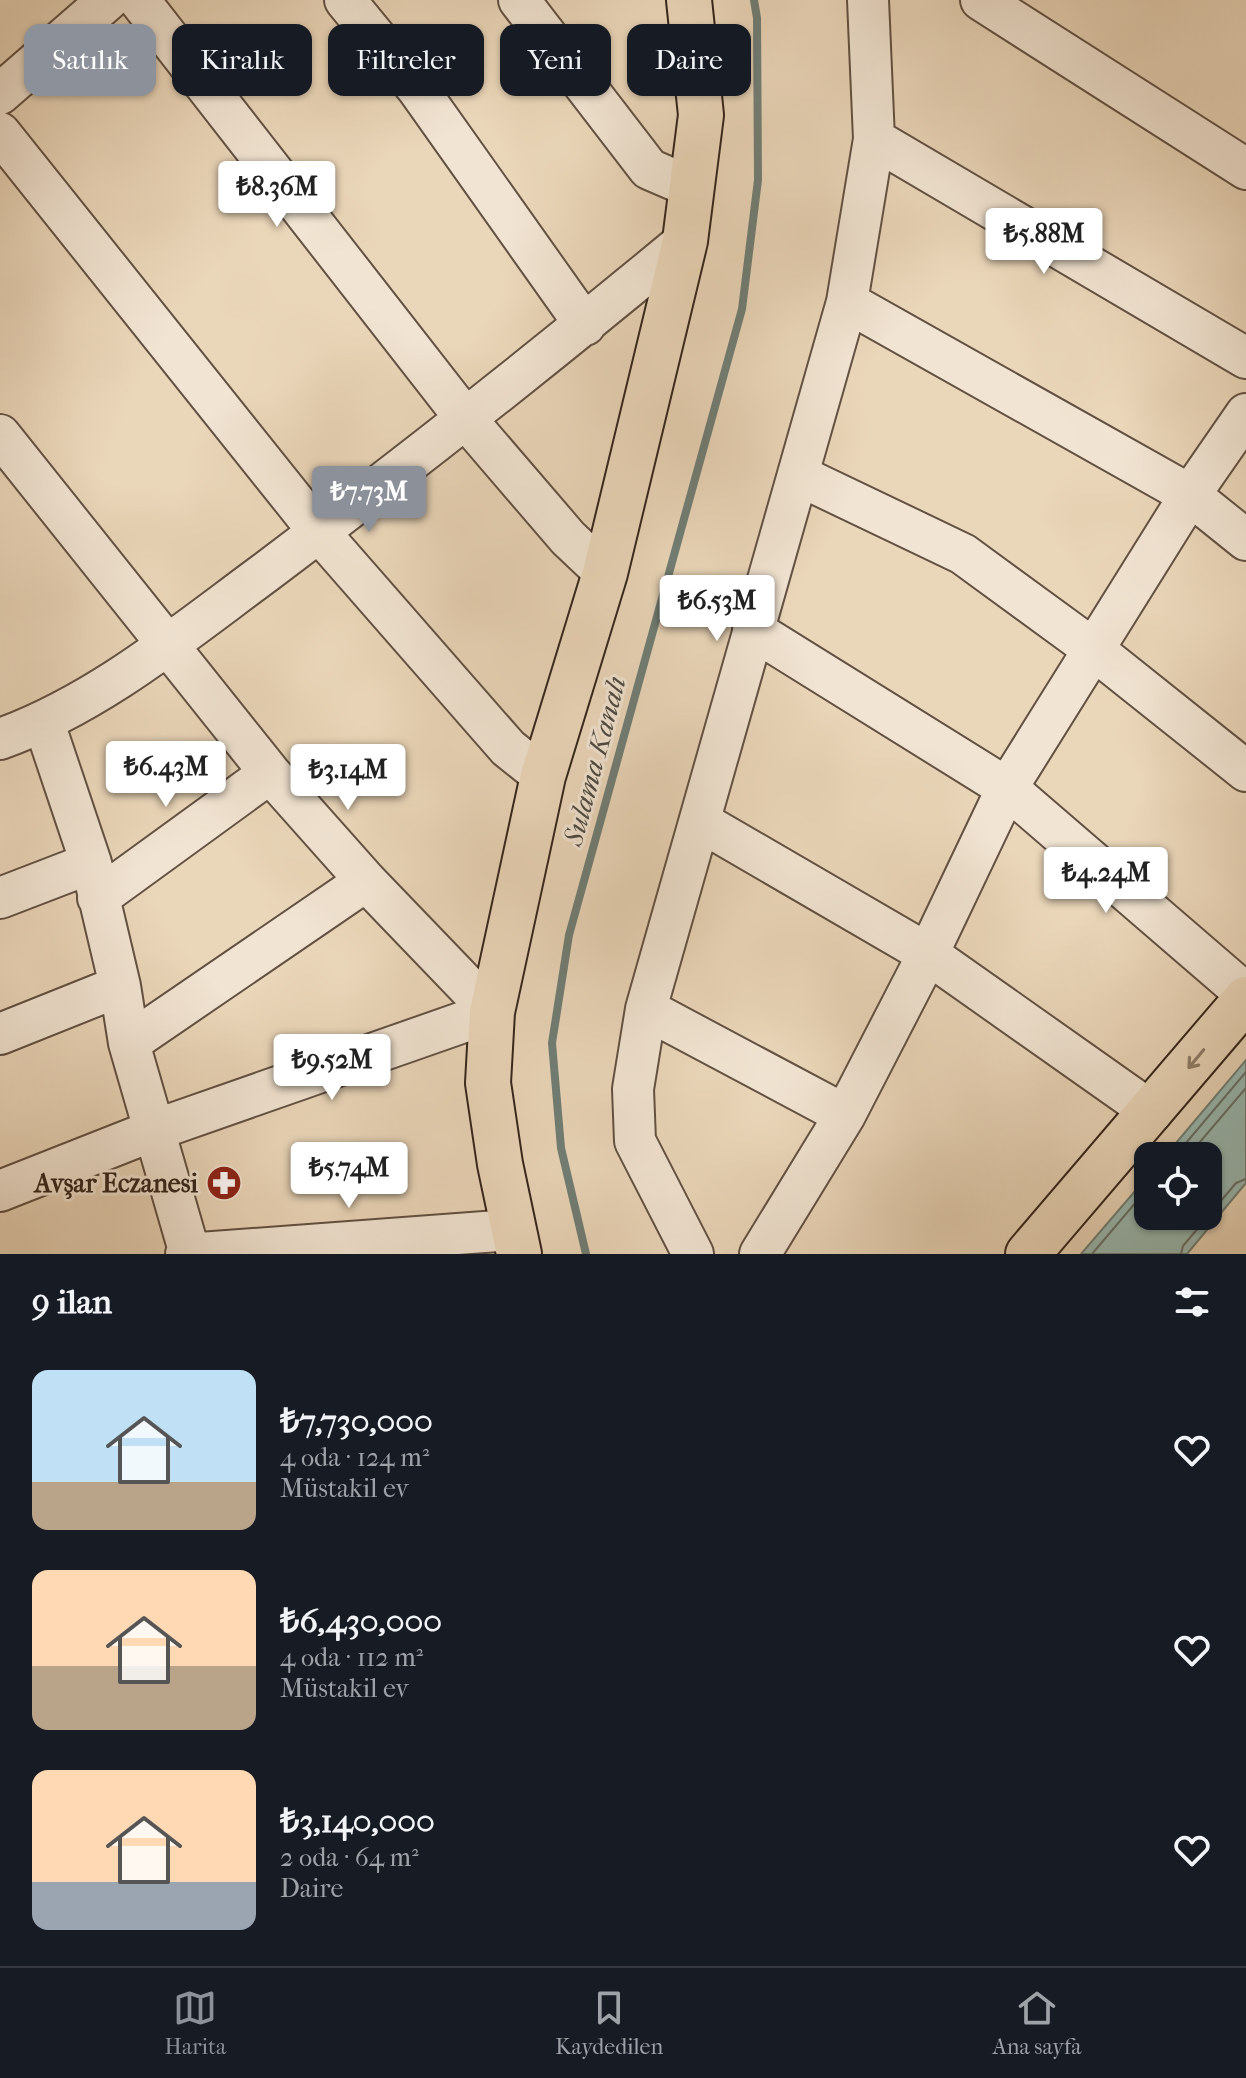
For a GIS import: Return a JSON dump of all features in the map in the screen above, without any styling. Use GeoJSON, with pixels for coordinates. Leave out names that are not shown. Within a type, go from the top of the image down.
{"type":"FeatureCollection","features":[{"type":"Feature","properties":{"kind":"main road"},"geometry":{"type":"LineString","coordinates":[[516,1242],[488,1083],[492,1012],[543,776],[605,573],[685,241],[701,115],[689,0]]}},
{"type":"Feature","properties":{"kind":"main road"},"geometry":{"type":"LineString","coordinates":[[1028,1254],[1152,1112],[1246,997]]}},
{"type":"Feature","properties":{"kind":"street"},"geometry":{"type":"LineString","coordinates":[[0,94],[108,0]]}},
{"type":"Feature","properties":{"kind":"street"},"geometry":{"type":"LineString","coordinates":[[139,0],[465,418],[568,538],[605,573]]}},
{"type":"Feature","properties":{"kind":"street"},"geometry":{"type":"LineString","coordinates":[[345,0],[417,88],[585,325]]}},
{"type":"Feature","properties":{"kind":"street"},"geometry":{"type":"LineString","coordinates":[[519,0],[649,169],[693,188]]}},
{"type":"Feature","properties":{"kind":"street"},"geometry":{"type":"LineString","coordinates":[[693,1254],[635,1141],[633,1089],[646,1009],[847,302],[874,139],[868,0]]}},
{"type":"Feature","properties":{"kind":"street"},"geometry":{"type":"LineString","coordinates":[[981,0],[1246,169]]}},
{"type":"Feature","properties":{"kind":"street"},"geometry":{"type":"LineString","coordinates":[[0,133],[319,532],[508,748],[543,776]]}},
{"type":"Feature","properties":{"kind":"street"},"geometry":{"type":"LineString","coordinates":[[874,139],[1246,358]]}},
{"type":"Feature","properties":{"kind":"street"},"geometry":{"type":"LineString","coordinates":[[1,736],[44,723],[167,645],[319,532],[585,325],[685,241]]}},
{"type":"Feature","properties":{"kind":"street"},"geometry":{"type":"LineString","coordinates":[[847,302],[1190,495],[1246,540]]}},
{"type":"Feature","properties":{"kind":"street"},"geometry":{"type":"LineString","coordinates":[[760,1254],[845,1115],[928,954],[1007,788],[1190,495],[1246,414]]}},
{"type":"Feature","properties":{"kind":"street"},"geometry":{"type":"LineString","coordinates":[[0,435],[270,773],[366,881],[492,1012],[152,1131],[0,1191]]}},
{"type":"Feature","properties":{"kind":"street"},"geometry":{"type":"LineString","coordinates":[[800,476],[963,554],[1093,649],[1246,771]]}},
{"type":"Feature","properties":{"kind":"street"},"geometry":{"type":"LineString","coordinates":[[753,630],[1007,788],[1246,997]]}},
{"type":"Feature","properties":{"kind":"street"},"geometry":{"type":"LineString","coordinates":[[44,723],[95,881],[120,986],[129,1043],[189,1254],[516,1242]]}},
{"type":"Feature","properties":{"kind":"street"},"geometry":{"type":"LineString","coordinates":[[0,898],[95,881],[270,773]]}},
{"type":"Feature","properties":{"kind":"street"},"geometry":{"type":"LineString","coordinates":[[701,822],[928,954],[1152,1112]]}},
{"type":"Feature","properties":{"kind":"street"},"geometry":{"type":"LineString","coordinates":[[129,1043],[366,881]]}},
{"type":"Feature","properties":{"kind":"street"},"geometry":{"type":"LineString","coordinates":[[0,1034],[120,986]]}},
{"type":"Feature","properties":{"kind":"street"},"geometry":{"type":"LineString","coordinates":[[646,1009],[845,1115]]}},
{"type":"Feature","properties":{"kind":"water"},"geometry":{"type":"Polygon","coordinates":[[[1246,1060],[1246,1183],[1222,1212],[1222,1142],[1177,1142],[1246,1060]]]}},
{"type":"Feature","properties":{"kind":"water"},"geometry":{"type":"Polygon","coordinates":[[[1134,1192],[1134,1230],[1207,1230],[1187,1254],[1081,1254],[1134,1192]]]}},
{"type":"Feature","properties":{"kind":"waterway","name":"Sulama Kanalı"},"geometry":{"type":"LineString","coordinates":[[586,1254],[561,1148],[552,1043],[569,935],[742,309],[758,180],[757,18],[754,0]]}},
{"type":"Feature","properties":{"kind":"place","name":"Avşar Eczanesi"},"geometry":{"type":"Point","coordinates":[224,1183]}}]}
